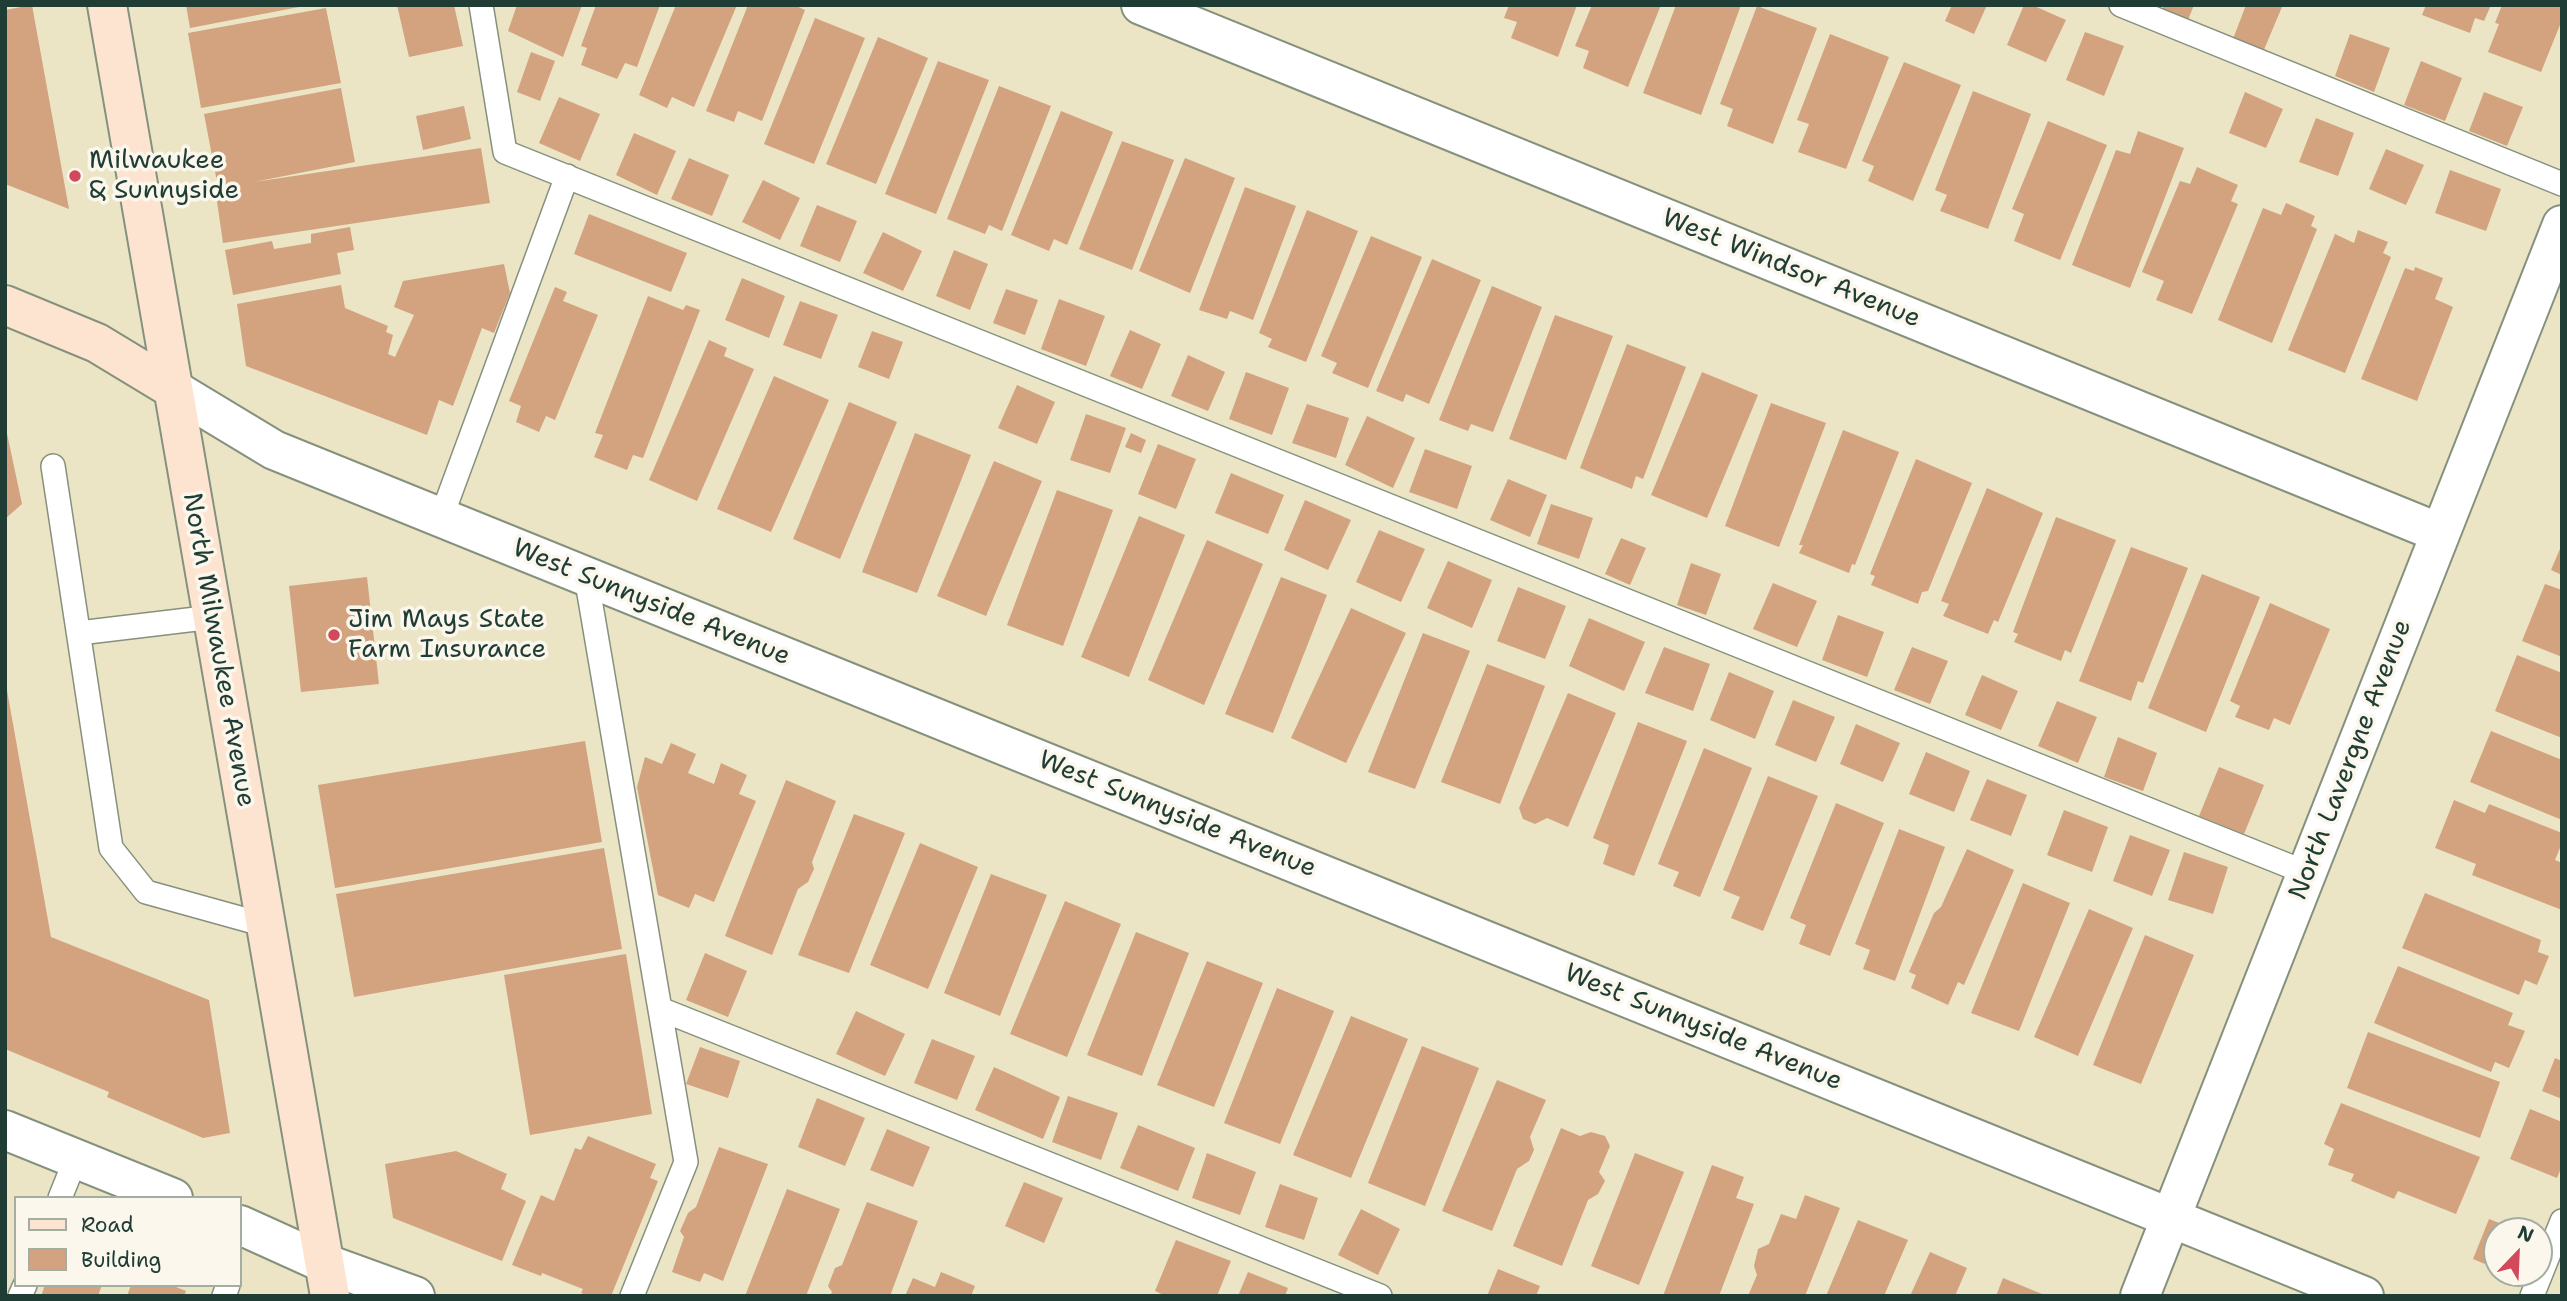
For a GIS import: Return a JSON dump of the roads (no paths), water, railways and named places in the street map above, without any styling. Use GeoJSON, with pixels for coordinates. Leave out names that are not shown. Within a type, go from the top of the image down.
{"type":"FeatureCollection","features":[{"type":"Feature","properties":{"kind":"main road","name":"North Milwaukee Avenue"},"geometry":{"type":"LineString","coordinates":[[107,5],[327,1279]]}},
{"type":"Feature","properties":{"kind":"main road","name":"West Sunnyside Avenue"},"geometry":{"type":"LineString","coordinates":[[5,305],[97,342],[173,389]]}},
{"type":"Feature","properties":{"kind":"street","name":"West Windsor Avenue"},"geometry":{"type":"LineString","coordinates":[[1142,5],[2440,533]]}},
{"type":"Feature","properties":{"kind":"street","name":"North Lavergne Avenue"},"geometry":{"type":"LineString","coordinates":[[2140,1296],[2562,225]]}},
{"type":"Feature","properties":{"kind":"street","name":"West Sunnyside Avenue"},"geometry":{"type":"LineString","coordinates":[[173,389],[274,450],[2364,1296]]}},
{"type":"Feature","properties":{"kind":"street"},"geometry":{"type":"LineString","coordinates":[[5,1130],[168,1196]]}},
{"type":"Feature","properties":{"kind":"street"},"geometry":{"type":"LineString","coordinates":[[242,1226],[327,1279],[415,1296]]}},
{"type":"Feature","properties":{"kind":"lane"},"geometry":{"type":"LineString","coordinates":[[481,5],[505,152],[2307,873]]}},
{"type":"Feature","properties":{"kind":"lane"},"geometry":{"type":"LineString","coordinates":[[2121,5],[2562,184]]}},
{"type":"Feature","properties":{"kind":"lane"},"geometry":{"type":"LineString","coordinates":[[441,518],[567,176]]}},
{"type":"Feature","properties":{"kind":"lane"},"geometry":{"type":"LineString","coordinates":[[53,466],[111,848],[146,892],[265,925]]}},
{"type":"Feature","properties":{"kind":"lane"},"geometry":{"type":"LineString","coordinates":[[586,576],[686,1162],[632,1296]]}},
{"type":"Feature","properties":{"kind":"lane"},"geometry":{"type":"LineString","coordinates":[[79,633],[213,617]]}},
{"type":"Feature","properties":{"kind":"lane"},"geometry":{"type":"LineString","coordinates":[[660,1009],[1380,1296]]}},
{"type":"Feature","properties":{"kind":"lane"},"geometry":{"type":"LineString","coordinates":[[61,1196],[76,1158]]}},
{"type":"Feature","properties":{"kind":"lane"},"geometry":{"type":"LineString","coordinates":[[2532,1296],[2562,1221]]}},
{"type":"Feature","properties":{"kind":"place","name":"Milwaukee & Sunnyside"},"geometry":{"type":"Point","coordinates":[75,176]}},
{"type":"Feature","properties":{"kind":"place","name":"Jim Mays State Farm Insurance"},"geometry":{"type":"Point","coordinates":[334,635]}}]}
